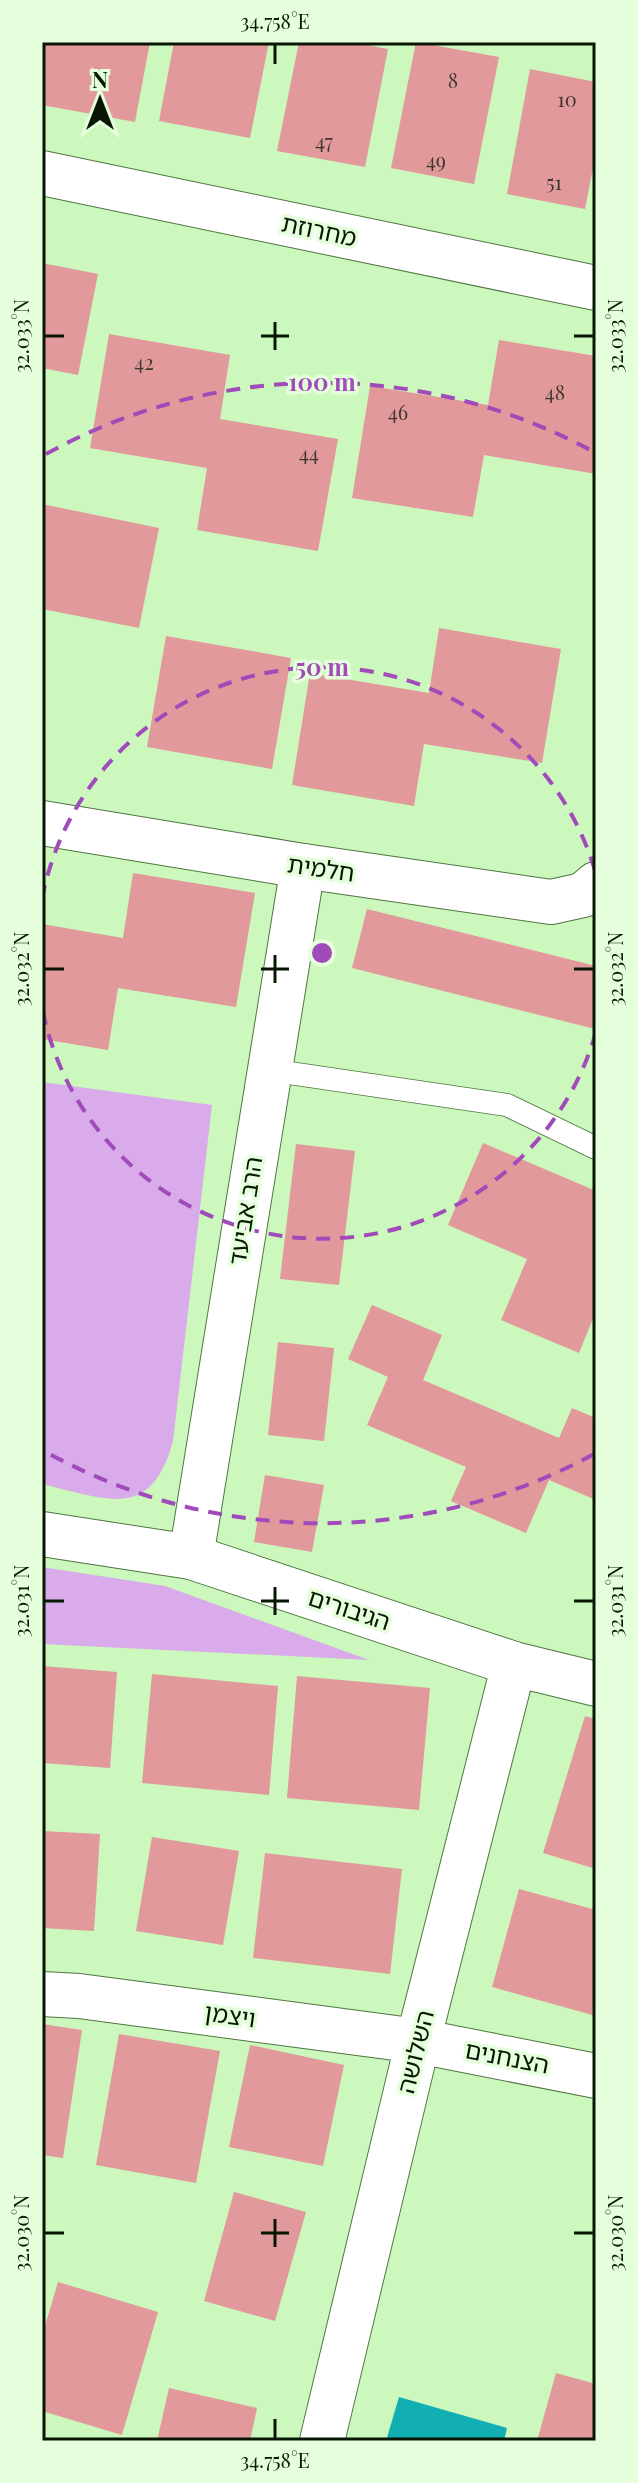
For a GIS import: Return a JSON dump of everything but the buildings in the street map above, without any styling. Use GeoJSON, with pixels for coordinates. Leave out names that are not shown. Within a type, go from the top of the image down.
{"type":"FeatureCollection","features":[{"type":"Feature","properties":{"kind":"street","name":"מחרוזת"},"geometry":{"type":"LineString","coordinates":[[42,173],[596,288]]}},
{"type":"Feature","properties":{"kind":"street","name":"חלמית"},"geometry":{"type":"LineString","coordinates":[[42,823],[303,866],[551,902],[583,895],[596,884]]}},
{"type":"Feature","properties":{"kind":"street","name":"הרב אביעד"},"geometry":{"type":"LineString","coordinates":[[191,1557],[303,866]]}},
{"type":"Feature","properties":{"kind":"street","name":"הגיבורים"},"geometry":{"type":"LineString","coordinates":[[42,1534],[191,1557],[514,1664],[596,1684]]}},
{"type":"Feature","properties":{"kind":"street","name":"השלושה"},"geometry":{"type":"LineString","coordinates":[[322,2441],[418,2041],[514,1664]]}},
{"type":"Feature","properties":{"kind":"street","name":"ויצמן"},"geometry":{"type":"LineString","coordinates":[[42,1994],[79,1996],[418,2041]]}},
{"type":"Feature","properties":{"kind":"street","name":"הצנחנים"},"geometry":{"type":"LineString","coordinates":[[418,2041],[596,2076]]}},
{"type":"Feature","properties":{"kind":"lane"},"geometry":{"type":"LineString","coordinates":[[269,1070],[507,1105],[596,1148]]}},
{"type":"Feature","properties":{"kind":"shaded area"},"geometry":{"type":"Polygon","coordinates":[[[42,1082],[212,1105],[173,1441],[164,1467],[152,1484],[139,1494],[124,1498],[87,1495],[42,1484],[42,1082]]]}},
{"type":"Feature","properties":{"kind":"shaded area"},"geometry":{"type":"Polygon","coordinates":[[[42,1567],[165,1586],[369,1660],[42,1644],[42,1567]]]}},
{"type":"Feature","properties":{"kind":"water"},"geometry":{"type":"Polygon","coordinates":[[[399,2397],[507,2428],[504,2441],[386,2441],[399,2397]]]}}]}
